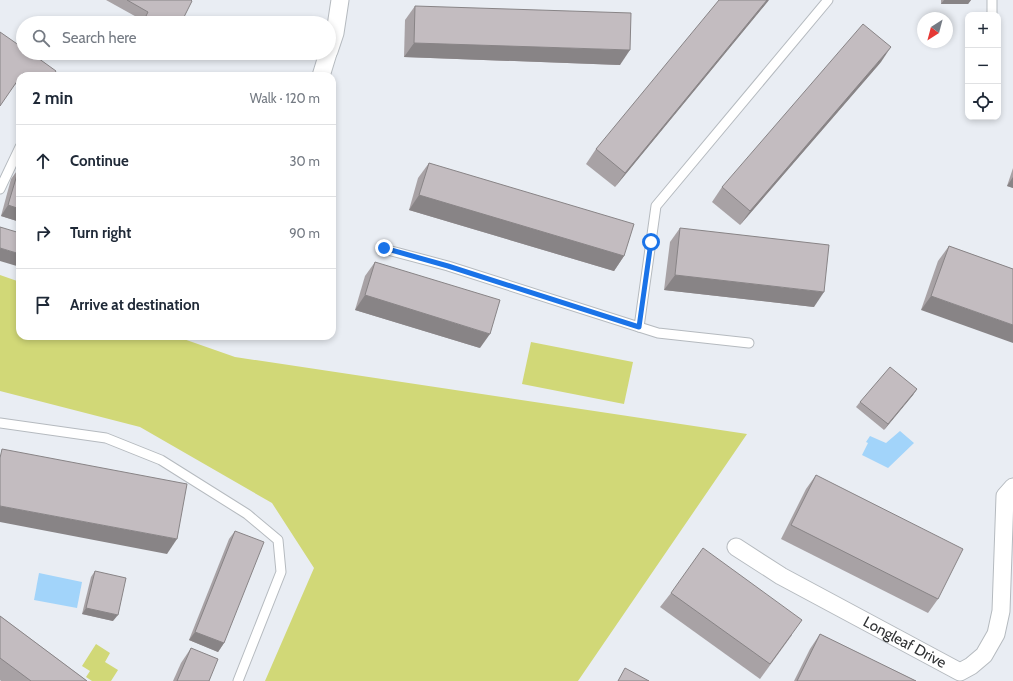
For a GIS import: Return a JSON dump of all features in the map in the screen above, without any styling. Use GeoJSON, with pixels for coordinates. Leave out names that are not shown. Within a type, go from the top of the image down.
{"type":"FeatureCollection","features":[{"type":"Feature","properties":{"kind":"street"},"geometry":{"type":"LineString","coordinates":[[336,26],[340,0]]}},
{"type":"Feature","properties":{"kind":"street"},"geometry":{"type":"LineString","coordinates":[[322,72],[326,60]]}},
{"type":"Feature","properties":{"kind":"street","name":"Longleaf Drive"},"geometry":{"type":"LineString","coordinates":[[736,547],[781,576],[960,672],[971,666],[984,655],[996,634],[1002,611],[1005,496],[1013,487]]}},
{"type":"Feature","properties":{"kind":"lane"},"geometry":{"type":"LineString","coordinates":[[639,327],[656,206],[828,0]]}},
{"type":"Feature","properties":{"kind":"lane"},"geometry":{"type":"LineString","coordinates":[[992,0],[992,12]]}},
{"type":"Feature","properties":{"kind":"lane"},"geometry":{"type":"LineString","coordinates":[[0,189],[16,155]]}},
{"type":"Feature","properties":{"kind":"lane"},"geometry":{"type":"LineString","coordinates":[[384,248],[448,266],[658,333],[749,343]]}},
{"type":"Feature","properties":{"kind":"lane"},"geometry":{"type":"LineString","coordinates":[[0,423],[106,438],[161,460],[247,514],[278,540],[281,572],[238,681]]}},
{"type":"Feature","properties":{"kind":"green space"},"geometry":{"type":"Polygon","coordinates":[[[0,275],[16,281],[16,340],[186,340],[235,357],[747,434],[578,681],[265,681],[314,568],[272,503],[140,427],[0,391],[0,275]]]}},
{"type":"Feature","properties":{"kind":"green space"},"geometry":{"type":"Polygon","coordinates":[[[531,342],[633,362],[624,404],[522,384],[531,342]]]}},
{"type":"Feature","properties":{"kind":"green space"},"geometry":{"type":"Polygon","coordinates":[[[96,644],[110,653],[105,662],[118,670],[111,681],[92,681],[86,677],[90,671],[82,666],[96,644]]]}},
{"type":"Feature","properties":{"kind":"water"},"geometry":{"type":"Polygon","coordinates":[[[900,431],[914,443],[888,468],[862,455],[868,443],[866,442],[870,436],[886,443],[900,431]]]}},
{"type":"Feature","properties":{"kind":"water"},"geometry":{"type":"Polygon","coordinates":[[[39,573],[82,582],[77,608],[34,600],[39,573]]]}},
{"type":"Feature","properties":{"kind":"building"},"geometry":{"type":"Polygon","coordinates":[[[127,0],[192,1],[184,16],[146,16],[148,12],[127,0]]]}},
{"type":"Feature","properties":{"kind":"building"},"geometry":{"type":"Polygon","coordinates":[[[719,0],[767,0],[625,173],[596,149],[719,0]]]}},
{"type":"Feature","properties":{"kind":"building"},"geometry":{"type":"Polygon","coordinates":[[[415,6],[631,13],[630,50],[414,43],[415,6]]]}},
{"type":"Feature","properties":{"kind":"building"},"geometry":{"type":"Polygon","coordinates":[[[863,24],[891,47],[750,211],[722,187],[863,24]]]}},
{"type":"Feature","properties":{"kind":"building"},"geometry":{"type":"Polygon","coordinates":[[[0,32],[16,43],[16,60],[41,60],[56,71],[16,72],[16,83],[0,106],[0,32]]]}},
{"type":"Feature","properties":{"kind":"building"},"geometry":{"type":"Polygon","coordinates":[[[429,163],[634,224],[624,256],[419,195],[429,163]]]}},
{"type":"Feature","properties":{"kind":"building"},"geometry":{"type":"Polygon","coordinates":[[[16,178],[16,208],[8,205],[16,178]]]}},
{"type":"Feature","properties":{"kind":"building"},"geometry":{"type":"Polygon","coordinates":[[[0,227],[16,232],[16,253],[0,248],[0,227]]]}},
{"type":"Feature","properties":{"kind":"building"},"geometry":{"type":"Polygon","coordinates":[[[680,228],[829,245],[824,292],[675,275],[680,228]]]}},
{"type":"Feature","properties":{"kind":"building"},"geometry":{"type":"Polygon","coordinates":[[[949,246],[1013,269],[1013,325],[931,296],[949,246]]]}},
{"type":"Feature","properties":{"kind":"building"},"geometry":{"type":"Polygon","coordinates":[[[375,262],[500,300],[490,334],[365,295],[375,262]]]}},
{"type":"Feature","properties":{"kind":"building"},"geometry":{"type":"Polygon","coordinates":[[[890,367],[917,389],[888,424],[860,402],[890,367]]]}},
{"type":"Feature","properties":{"kind":"building"},"geometry":{"type":"Polygon","coordinates":[[[2,449],[187,484],[177,539],[0,506],[0,458],[2,449]]]}},
{"type":"Feature","properties":{"kind":"building"},"geometry":{"type":"Polygon","coordinates":[[[816,475],[963,549],[938,599],[791,525],[816,475]]]}},
{"type":"Feature","properties":{"kind":"building"},"geometry":{"type":"Polygon","coordinates":[[[235,531],[264,542],[224,643],[195,632],[235,531]]]}},
{"type":"Feature","properties":{"kind":"building"},"geometry":{"type":"Polygon","coordinates":[[[703,548],[802,620],[770,664],[671,593],[703,548]]]}},
{"type":"Feature","properties":{"kind":"building"},"geometry":{"type":"Polygon","coordinates":[[[95,571],[126,578],[118,615],[86,608],[95,571]]]}},
{"type":"Feature","properties":{"kind":"building"},"geometry":{"type":"Polygon","coordinates":[[[0,616],[87,681],[31,681],[0,658],[0,616]]]}},
{"type":"Feature","properties":{"kind":"building"},"geometry":{"type":"Polygon","coordinates":[[[820,634],[916,681],[797,681],[820,634]]]}},
{"type":"Feature","properties":{"kind":"building"},"geometry":{"type":"Polygon","coordinates":[[[191,648],[218,659],[209,681],[177,681],[191,648]]]}},
{"type":"Feature","properties":{"kind":"building"},"geometry":{"type":"Polygon","coordinates":[[[625,668],[649,681],[618,681],[625,668]]]}},
{"type":"Feature","properties":{"kind":"route"},"geometry":{"type":"LineString","coordinates":[[384,248],[448,266],[639,327],[651,242]]}}]}
